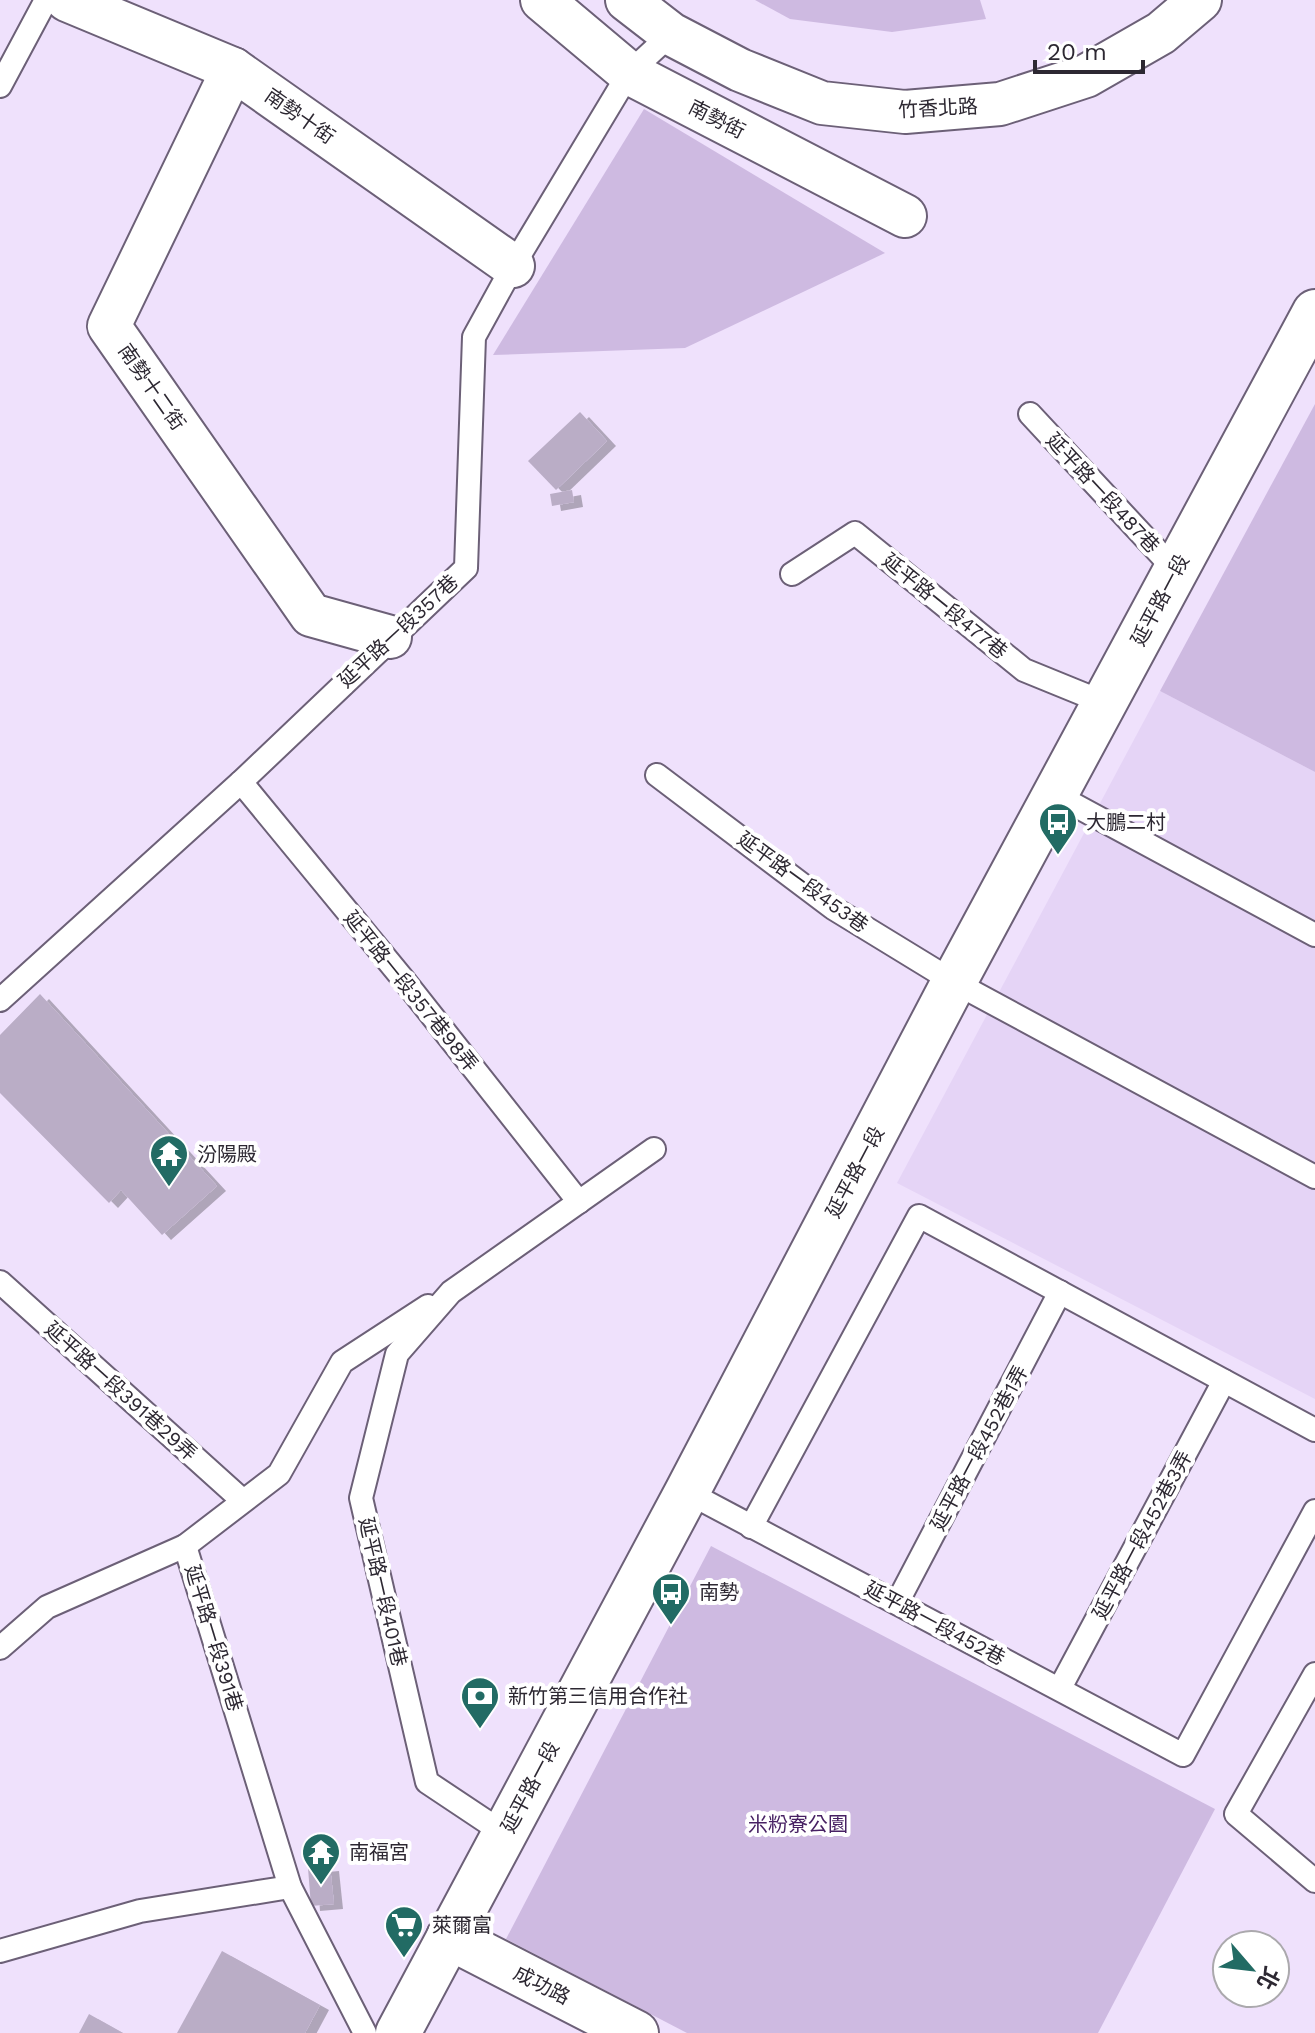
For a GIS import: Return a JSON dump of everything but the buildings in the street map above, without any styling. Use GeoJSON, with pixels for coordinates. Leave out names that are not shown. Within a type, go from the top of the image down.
{"type":"FeatureCollection","features":[{"type":"Feature","properties":{"kind":"street","name":"南勢十街"},"geometry":{"type":"LineString","coordinates":[[67,0],[233,69],[513,266]]}},
{"type":"Feature","properties":{"kind":"street","name":"南勢街"},"geometry":{"type":"LineString","coordinates":[[542,0],[629,73],[905,216]]}},
{"type":"Feature","properties":{"kind":"street","name":"竹香北路"},"geometry":{"type":"LineString","coordinates":[[627,0],[671,34],[740,70],[822,103],[905,112],[1000,104],[1086,76],[1161,33],[1200,0]]}},
{"type":"Feature","properties":{"kind":"street","name":"南勢十二街"},"geometry":{"type":"LineString","coordinates":[[233,69],[109,326],[311,615],[390,637]]}},
{"type":"Feature","properties":{"kind":"street","name":"延平路一段"},"geometry":{"type":"LineString","coordinates":[[398,2033],[687,1492],[954,982],[1315,312]]}},
{"type":"Feature","properties":{"kind":"street","name":"成功路"},"geometry":{"type":"LineString","coordinates":[[449,1937],[636,2033]]}},
{"type":"Feature","properties":{"kind":"lane"},"geometry":{"type":"LineString","coordinates":[[0,86],[46,0]]}},
{"type":"Feature","properties":{"kind":"lane","name":"延平路一段357巷"},"geometry":{"type":"LineString","coordinates":[[0,1000],[241,782],[466,568],[474,337],[629,73],[671,34]]}},
{"type":"Feature","properties":{"kind":"lane","name":"延平路一段487巷"},"geometry":{"type":"LineString","coordinates":[[1030,414],[1176,571]]}},
{"type":"Feature","properties":{"kind":"lane","name":"延平路一段477巷"},"geometry":{"type":"LineString","coordinates":[[792,574],[855,533],[1024,670],[1105,703]]}},
{"type":"Feature","properties":{"kind":"lane","name":"延平路一段453巷"},"geometry":{"type":"LineString","coordinates":[[657,775],[833,908],[954,982],[1315,1177]]}},
{"type":"Feature","properties":{"kind":"lane","name":"延平路一段357巷98弄"},"geometry":{"type":"LineString","coordinates":[[241,782],[403,979],[579,1202]]}},
{"type":"Feature","properties":{"kind":"lane"},"geometry":{"type":"LineString","coordinates":[[1056,795],[1315,935]]}},
{"type":"Feature","properties":{"kind":"lane","name":"延平路一段401巷"},"geometry":{"type":"LineString","coordinates":[[505,1834],[427,1782],[361,1498],[397,1354],[451,1292],[654,1149]]}},
{"type":"Feature","properties":{"kind":"lane"},"geometry":{"type":"LineString","coordinates":[[751,1527],[919,1216],[1315,1430]]}},
{"type":"Feature","properties":{"kind":"lane","name":"延平路一段391巷29弄"},"geometry":{"type":"LineString","coordinates":[[0,1282],[242,1500]]}},
{"type":"Feature","properties":{"kind":"lane","name":"延平路一段391巷"},"geometry":{"type":"LineString","coordinates":[[365,2033],[290,1887],[185,1546],[279,1474],[342,1362],[451,1292]]}},
{"type":"Feature","properties":{"kind":"lane","name":"延平路一段452巷1弄"},"geometry":{"type":"LineString","coordinates":[[897,1603],[1060,1292]]}},
{"type":"Feature","properties":{"kind":"lane","name":"延平路一段452巷3弄"},"geometry":{"type":"LineString","coordinates":[[1060,1688],[1224,1381]]}},
{"type":"Feature","properties":{"kind":"lane","name":"延平路一段452巷"},"geometry":{"type":"LineString","coordinates":[[687,1492],[1183,1755],[1315,1511]]}},
{"type":"Feature","properties":{"kind":"lane"},"geometry":{"type":"LineString","coordinates":[[0,1648],[47,1607],[185,1546]]}},
{"type":"Feature","properties":{"kind":"lane"},"geometry":{"type":"LineString","coordinates":[[1315,1674],[1236,1814],[1315,1881]]}},
{"type":"Feature","properties":{"kind":"lane"},"geometry":{"type":"LineString","coordinates":[[0,1951],[140,1911],[290,1887]]}},
{"type":"Feature","properties":{"kind":"shaded area"},"geometry":{"type":"Polygon","coordinates":[[[1160,691],[1315,772],[1315,1399],[897,1183],[1160,691]]]}},
{"type":"Feature","properties":{"kind":"green space"},"geometry":{"type":"Polygon","coordinates":[[[755,0],[980,0],[986,19],[892,32],[790,19],[755,0]]]}},
{"type":"Feature","properties":{"kind":"green space"},"geometry":{"type":"Polygon","coordinates":[[[644,109],[885,253],[685,348],[493,355],[644,109]]]}},
{"type":"Feature","properties":{"kind":"green space"},"geometry":{"type":"Polygon","coordinates":[[[1315,404],[1315,772],[1160,691],[1315,404]]]}},
{"type":"Feature","properties":{"kind":"green space","name":"米粉寮公園"},"geometry":{"type":"Polygon","coordinates":[[[711,1546],[1215,1809],[1098,2033],[687,2033],[506,1939],[711,1546]]]}},
{"type":"Feature","properties":{"kind":"place","name":"大鵬二村"},"geometry":{"type":"Point","coordinates":[1058,856]}},
{"type":"Feature","properties":{"kind":"place","name":"汾陽殿"},"geometry":{"type":"Point","coordinates":[169,1188]}},
{"type":"Feature","properties":{"kind":"place","name":"南勢"},"geometry":{"type":"Point","coordinates":[671,1626]}},
{"type":"Feature","properties":{"kind":"place","name":"新竹第三信用合作社"},"geometry":{"type":"Point","coordinates":[480,1730]}},
{"type":"Feature","properties":{"kind":"place","name":"南福宮"},"geometry":{"type":"Point","coordinates":[321,1886]}},
{"type":"Feature","properties":{"kind":"place","name":"萊爾富"},"geometry":{"type":"Point","coordinates":[404,1959]}}]}
